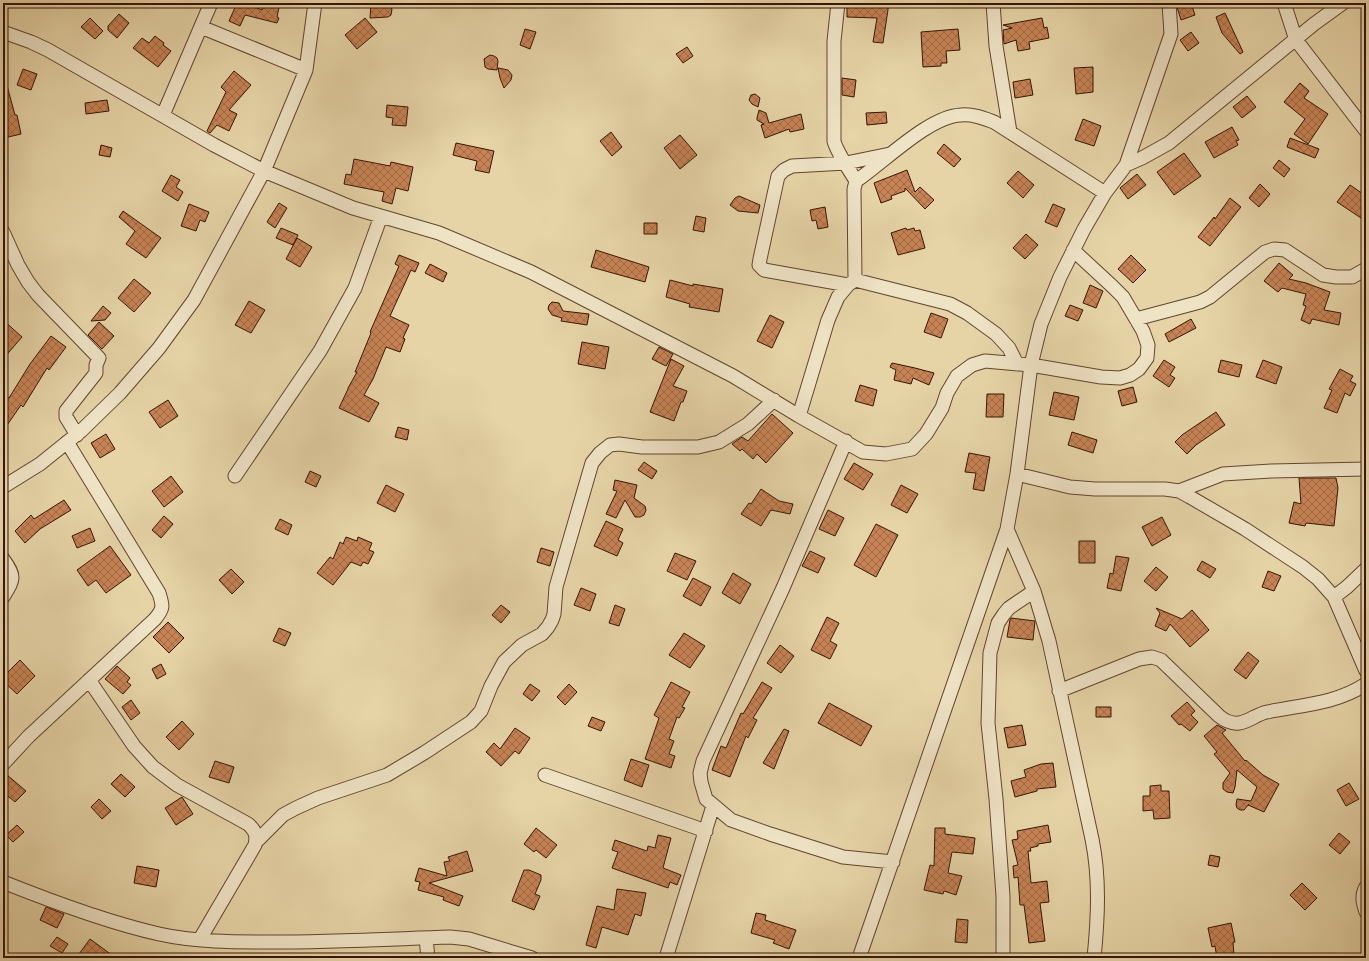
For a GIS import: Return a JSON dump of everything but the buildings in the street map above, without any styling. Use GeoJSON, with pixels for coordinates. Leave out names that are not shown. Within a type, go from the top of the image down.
{"type":"FeatureCollection","features":[{"type":"Feature","properties":{"kind":"street"},"geometry":{"type":"LineString","coordinates":[[164,115],[211,3]]}},
{"type":"Feature","properties":{"kind":"street"},"geometry":{"type":"LineString","coordinates":[[3,487],[40,464],[72,438],[125,387],[159,348],[194,300],[264,171],[306,70],[315,3]]}},
{"type":"Feature","properties":{"kind":"street"},"geometry":{"type":"LineString","coordinates":[[838,3],[834,41],[834,141],[836,149],[856,181]]}},
{"type":"Feature","properties":{"kind":"street"},"geometry":{"type":"LineString","coordinates":[[993,3],[996,46],[1010,132]]}},
{"type":"Feature","properties":{"kind":"street"},"geometry":{"type":"LineString","coordinates":[[859,958],[1007,529],[1017,474],[1031,365],[1041,324],[1060,277],[1084,229],[1105,193],[1126,165],[1171,34],[1170,3]]}},
{"type":"Feature","properties":{"kind":"street"},"geometry":{"type":"LineString","coordinates":[[1284,3],[1296,40],[1366,131]]}},
{"type":"Feature","properties":{"kind":"street"},"geometry":{"type":"LineString","coordinates":[[1126,165],[1142,158],[1169,142],[1314,24],[1343,3]]}},
{"type":"Feature","properties":{"kind":"street"},"geometry":{"type":"LineString","coordinates":[[201,27],[306,70]]}},
{"type":"Feature","properties":{"kind":"street"},"geometry":{"type":"LineString","coordinates":[[3,32],[48,50],[164,115],[214,145],[264,171],[353,208],[439,233],[531,272],[733,376],[799,416],[846,441],[863,452],[886,454],[912,449],[926,434],[942,408],[947,393],[957,376],[972,365],[985,361],[1031,365],[1101,377],[1120,378],[1130,375],[1138,369],[1147,358],[1148,345],[1143,330],[1123,297],[1073,250]]}},
{"type":"Feature","properties":{"kind":"street"},"geometry":{"type":"LineString","coordinates":[[799,416],[828,320],[838,297],[851,282],[854,189],[856,181],[873,170],[891,153],[929,126],[945,118],[960,114],[975,115],[994,122],[1105,193]]}},
{"type":"Feature","properties":{"kind":"street"},"geometry":{"type":"LineString","coordinates":[[891,153],[846,163],[792,166],[784,170],[778,176],[759,265],[764,270],[851,282],[950,304],[968,313],[996,334],[1009,348],[1017,364]]}},
{"type":"Feature","properties":{"kind":"street"},"geometry":{"type":"LineString","coordinates":[[235,476],[320,351],[355,288],[380,216]]}},
{"type":"Feature","properties":{"kind":"street"},"geometry":{"type":"LineString","coordinates":[[3,232],[18,265],[35,291],[99,358],[96,365],[96,373],[66,410],[66,416],[72,438],[159,593],[162,603],[161,611],[155,619],[29,736],[3,764]]}},
{"type":"Feature","properties":{"kind":"street"},"geometry":{"type":"LineString","coordinates":[[1136,319],[1200,302],[1210,297],[1265,252],[1274,249],[1285,250],[1322,275],[1352,277],[1366,270]]}},
{"type":"Feature","properties":{"kind":"street"},"geometry":{"type":"LineString","coordinates":[[256,842],[279,818],[296,808],[318,798],[387,774],[424,753],[478,717],[487,699],[491,686],[504,662],[522,645],[542,634],[552,620],[554,614],[556,587],[592,463],[604,448],[610,445],[619,444],[642,447],[698,447],[719,442],[748,424],[774,400]]}},
{"type":"Feature","properties":{"kind":"street"},"geometry":{"type":"LineString","coordinates":[[846,441],[783,588],[703,761],[700,773],[706,799],[731,820],[843,857],[893,862]]}},
{"type":"Feature","properties":{"kind":"street"},"geometry":{"type":"LineString","coordinates":[[1179,492],[1223,474],[1271,471],[1366,469]]}},
{"type":"Feature","properties":{"kind":"street"},"geometry":{"type":"LineString","coordinates":[[1017,474],[1070,487],[1095,489],[1165,489],[1179,492],[1190,497],[1303,567],[1318,579],[1334,597],[1366,671]]}},
{"type":"Feature","properties":{"kind":"street"},"geometry":{"type":"LineString","coordinates":[[1007,529],[1034,591],[1049,641],[1096,860],[1098,891],[1094,958]]}},
{"type":"Feature","properties":{"kind":"street"},"geometry":{"type":"LineString","coordinates":[[3,559],[12,571],[13,582],[3,597]]}},
{"type":"Feature","properties":{"kind":"street"},"geometry":{"type":"LineString","coordinates":[[1334,597],[1366,569]]}},
{"type":"Feature","properties":{"kind":"street"},"geometry":{"type":"LineString","coordinates":[[1003,958],[1003,896],[996,799],[988,723],[990,653],[998,623],[1004,614],[1009,608],[1034,591]]}},
{"type":"Feature","properties":{"kind":"street"},"geometry":{"type":"LineString","coordinates":[[1060,691],[1139,659],[1152,657],[1161,660],[1219,716],[1228,722],[1238,723],[1266,712],[1326,702],[1359,689],[1366,684]]}},
{"type":"Feature","properties":{"kind":"street"},"geometry":{"type":"LineString","coordinates":[[89,680],[134,746],[153,767],[177,785],[248,824],[254,829],[257,837],[255,845],[200,940]]}},
{"type":"Feature","properties":{"kind":"street"},"geometry":{"type":"LineString","coordinates":[[545,775],[706,831]]}},
{"type":"Feature","properties":{"kind":"street"},"geometry":{"type":"LineString","coordinates":[[666,958],[713,806]]}},
{"type":"Feature","properties":{"kind":"street"},"geometry":{"type":"LineString","coordinates":[[3,882],[78,910],[119,923],[159,934],[200,940],[223,942],[307,942],[450,937],[469,939],[532,958]]}},
{"type":"Feature","properties":{"kind":"street"},"geometry":{"type":"LineString","coordinates":[[1366,887],[1363,894],[1363,902],[1366,912]]}},
{"type":"Feature","properties":{"kind":"street"},"geometry":{"type":"LineString","coordinates":[[426,938],[428,958]]}}]}
